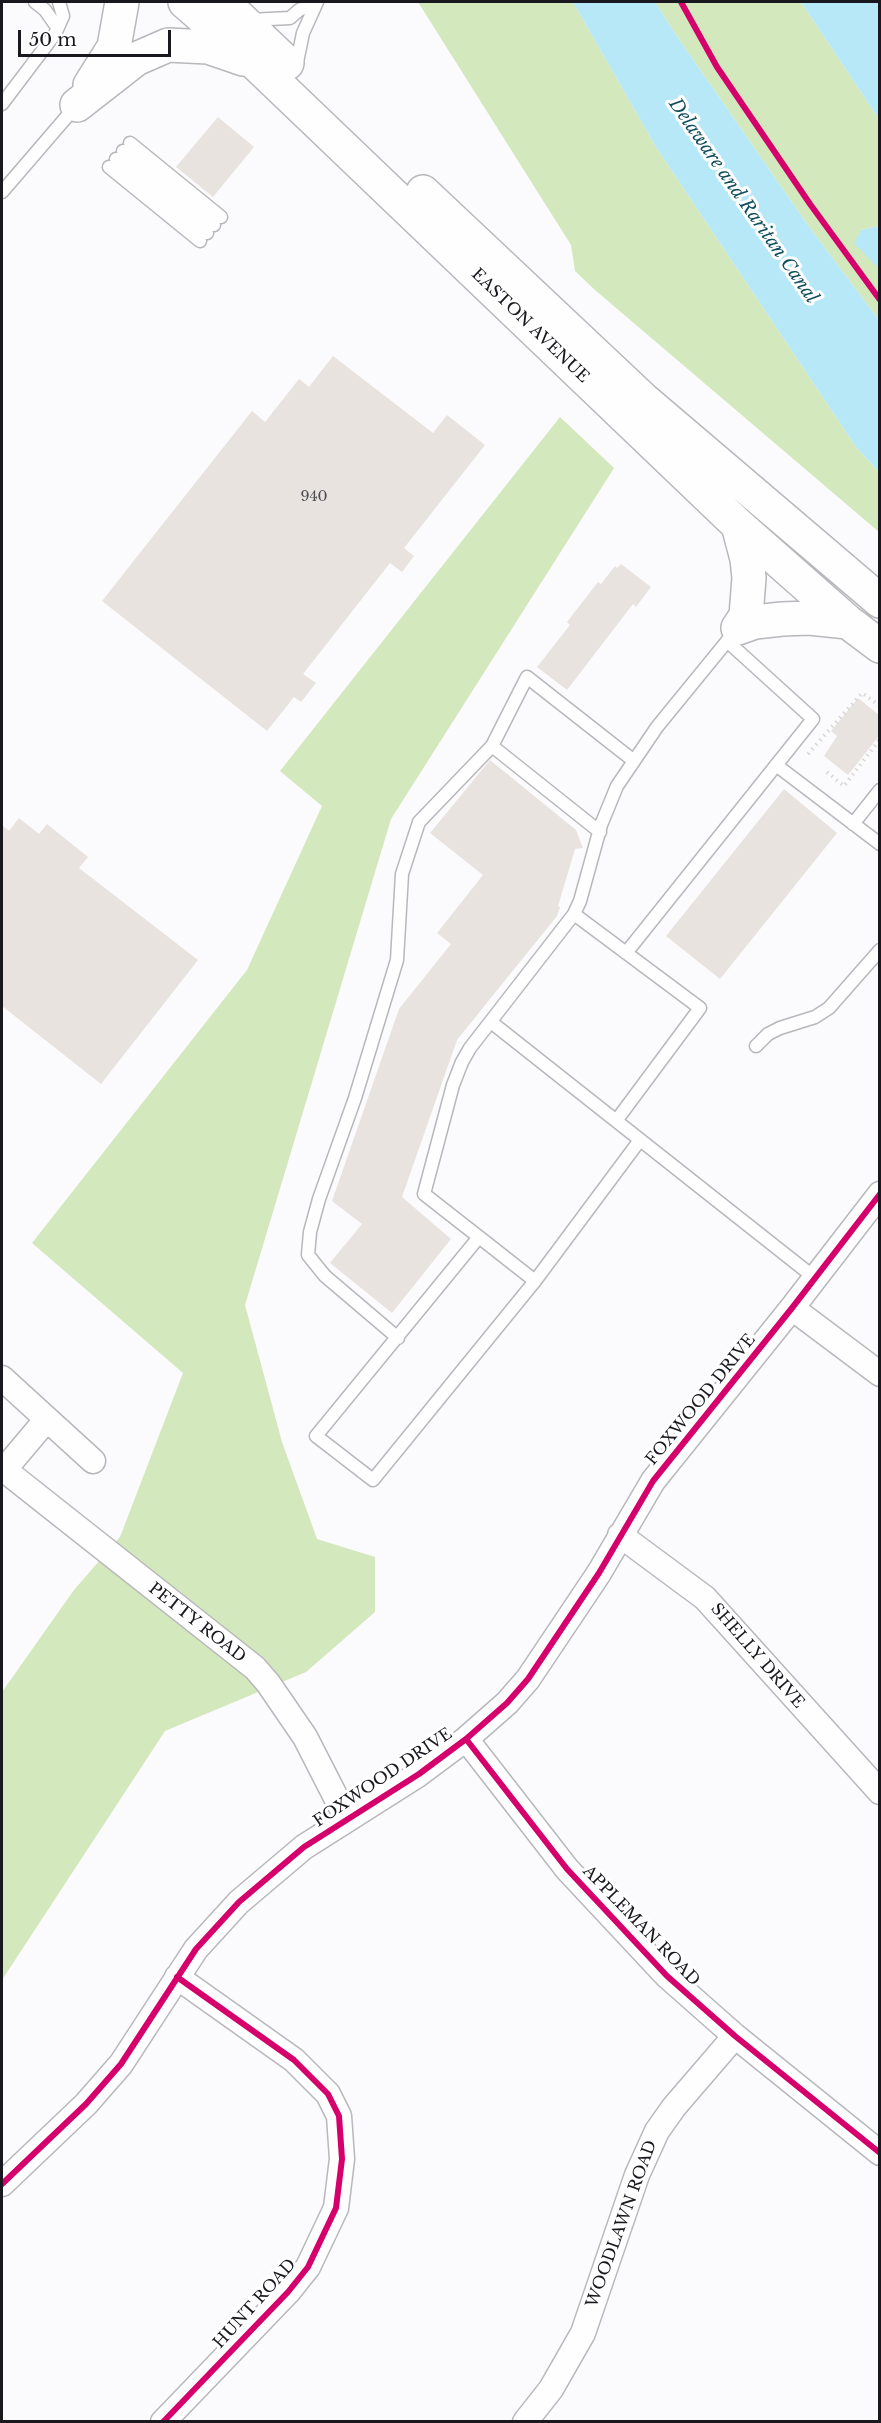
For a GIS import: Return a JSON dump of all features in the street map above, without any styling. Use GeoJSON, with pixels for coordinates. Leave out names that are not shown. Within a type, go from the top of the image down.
{"type":"FeatureCollection","features":[{"type":"Feature","properties":{"kind":"main road"},"geometry":{"type":"LineString","coordinates":[[77,105],[114,47],[122,2]]}},
{"type":"Feature","properties":{"kind":"main road","name":"EASTON AVENUE"},"geometry":{"type":"LineString","coordinates":[[185,2],[254,62],[738,525],[848,622],[879,646]]}},
{"type":"Feature","properties":{"kind":"main road","name":"EASTON AVENUE"},"geometry":{"type":"LineString","coordinates":[[233,11],[644,400],[879,601]]}},
{"type":"Feature","properties":{"kind":"main road"},"geometry":{"type":"LineString","coordinates":[[77,105],[136,58],[168,45],[208,47],[254,62]]}},
{"type":"Feature","properties":{"kind":"main road"},"geometry":{"type":"LineString","coordinates":[[733,635],[746,616],[749,579],[747,559],[738,525]]}},
{"type":"Feature","properties":{"kind":"main road"},"geometry":{"type":"LineString","coordinates":[[733,635],[755,622],[809,618],[848,622]]}},
{"type":"Feature","properties":{"kind":"street","name":"FOXWOOD DRIVE"},"geometry":{"type":"LineString","coordinates":[[2,2184],[86,2104],[121,2064],[196,1949],[239,1902],[304,1847],[419,1774],[466,1739],[507,1703],[528,1678],[599,1573],[652,1481],[792,1308],[879,1194]]}},
{"type":"Feature","properties":{"kind":"street"},"geometry":{"type":"LineString","coordinates":[[792,1308],[879,1374]]}},
{"type":"Feature","properties":{"kind":"street"},"geometry":{"type":"LineString","coordinates":[[2,1378],[93,1461]]}},
{"type":"Feature","properties":{"kind":"street"},"geometry":{"type":"LineString","coordinates":[[3,1469],[47,1419]]}},
{"type":"Feature","properties":{"kind":"street","name":"PETTY ROAD"},"geometry":{"type":"LineString","coordinates":[[3,1469],[255,1668],[305,1737],[346,1819]]}},
{"type":"Feature","properties":{"kind":"street","name":"SHELLY DRIVE"},"geometry":{"type":"LineString","coordinates":[[620,1535],[705,1598],[879,1792]]}},
{"type":"Feature","properties":{"kind":"street","name":"APPLEMAN ROAD"},"geometry":{"type":"LineString","coordinates":[[466,1739],[567,1869],[667,1976],[735,2036],[879,2153]]}},
{"type":"Feature","properties":{"kind":"street","name":"HUNT ROAD"},"geometry":{"type":"LineString","coordinates":[[163,2421],[288,2292],[308,2267],[336,2208],[342,2159],[339,2116],[328,2094],[294,2060],[177,1977]]}},
{"type":"Feature","properties":{"kind":"street","name":"WOODLAWN ROAD"},"geometry":{"type":"LineString","coordinates":[[525,2421],[551,2389],[583,2333],[637,2175],[657,2131],[674,2107],[735,2036]]}},
{"type":"Feature","properties":{"kind":"lane"},"geometry":{"type":"LineString","coordinates":[[35,2],[45,10],[57,27]]}},
{"type":"Feature","properties":{"kind":"lane"},"geometry":{"type":"LineString","coordinates":[[3,100],[57,27],[63,16],[59,2]]}},
{"type":"Feature","properties":{"kind":"lane"},"geometry":{"type":"LineString","coordinates":[[233,11],[290,18],[299,9],[317,2]]}},
{"type":"Feature","properties":{"kind":"lane"},"geometry":{"type":"LineString","coordinates":[[296,71],[303,33],[317,2]]}},
{"type":"Feature","properties":{"kind":"lane"},"geometry":{"type":"LineString","coordinates":[[2,192],[77,105]]}},
{"type":"Feature","properties":{"kind":"lane"},"geometry":{"type":"LineString","coordinates":[[211,229],[119,155],[211,229]]}},
{"type":"Feature","properties":{"kind":"lane"},"geometry":{"type":"LineString","coordinates":[[535,1281],[423,1194],[453,1084],[470,1048],[574,914],[617,786],[657,727],[733,635],[813,718],[626,953]]}},
{"type":"Feature","properties":{"kind":"lane"},"geometry":{"type":"LineString","coordinates":[[398,1338],[325,1276],[308,1255],[310,1232],[355,1098],[397,960],[402,874],[419,822],[492,746],[527,677],[634,761]]}},
{"type":"Feature","properties":{"kind":"lane"},"geometry":{"type":"LineString","coordinates":[[492,746],[600,832]]}},
{"type":"Feature","properties":{"kind":"lane"},"geometry":{"type":"LineString","coordinates":[[776,765],[879,844]]}},
{"type":"Feature","properties":{"kind":"lane"},"geometry":{"type":"LineString","coordinates":[[853,824],[879,790]]}},
{"type":"Feature","properties":{"kind":"lane"},"geometry":{"type":"LineString","coordinates":[[574,914],[700,1008],[616,1121]]}},
{"type":"Feature","properties":{"kind":"lane"},"geometry":{"type":"LineString","coordinates":[[756,1046],[768,1034],[815,1017],[829,1008],[879,950]]}},
{"type":"Feature","properties":{"kind":"lane"},"geometry":{"type":"LineString","coordinates":[[491,1022],[815,1278]]}},
{"type":"Feature","properties":{"kind":"lane"},"geometry":{"type":"LineString","coordinates":[[478,1237],[316,1436],[373,1480],[535,1281],[640,1140]]}},
{"type":"Feature","properties":{"kind":"path"},"geometry":{"type":"LineString","coordinates":[[803,759],[862,693],[879,706]]}},
{"type":"Feature","properties":{"kind":"path"},"geometry":{"type":"LineString","coordinates":[[827,772],[844,786],[879,739]]}},
{"type":"Feature","properties":{"kind":"green space"},"geometry":{"type":"Polygon","coordinates":[[[418,2],[573,2],[656,147],[856,447],[879,472],[879,532],[575,271],[571,245],[418,2]]]}},
{"type":"Feature","properties":{"kind":"green space"},"geometry":{"type":"Polygon","coordinates":[[[655,2],[801,2],[879,119],[879,226],[861,230],[879,269],[879,320],[807,224],[655,2]]]}},
{"type":"Feature","properties":{"kind":"green space"},"geometry":{"type":"Polygon","coordinates":[[[560,417],[614,468],[391,819],[245,1305],[282,1442],[317,1539],[375,1557],[375,1612],[306,1672],[165,1731],[2,1980],[2,1692],[74,1590],[120,1537],[183,1373],[32,1243],[247,970],[322,806],[280,771],[560,417]]]}},
{"type":"Feature","properties":{"kind":"water","name":"Delaware and Raritan Canal"},"geometry":{"type":"Polygon","coordinates":[[[573,2],[655,2],[807,224],[879,320],[879,472],[856,447],[656,147],[573,2]]]}},
{"type":"Feature","properties":{"kind":"water"},"geometry":{"type":"Polygon","coordinates":[[[801,2],[879,2],[879,119],[801,2]]]}},
{"type":"Feature","properties":{"kind":"water"},"geometry":{"type":"Polygon","coordinates":[[[879,226],[880,269],[854,243],[861,230],[879,226]]]}},
{"type":"Feature","properties":{"kind":"building"},"geometry":{"type":"Polygon","coordinates":[[[218,117],[254,147],[213,197],[176,167],[218,117]]]}},
{"type":"Feature","properties":{"kind":"building"},"geometry":{"type":"Polygon","coordinates":[[[333,356],[433,433],[447,415],[485,445],[404,548],[414,556],[402,572],[390,563],[303,674],[316,683],[301,702],[294,697],[267,731],[102,601],[252,411],[265,422],[299,379],[309,387],[333,356]]]}},
{"type":"Feature","properties":{"kind":"building"},"geometry":{"type":"Polygon","coordinates":[[[621,564],[651,587],[636,607],[633,604],[567,690],[537,667],[570,625],[567,622],[598,582],[601,584],[615,566],[617,568],[621,564]]]}},
{"type":"Feature","properties":{"kind":"building"},"geometry":{"type":"Polygon","coordinates":[[[858,698],[879,715],[879,736],[848,775],[824,756],[837,736],[831,731],[858,698]]]}},
{"type":"Feature","properties":{"kind":"building"},"geometry":{"type":"Polygon","coordinates":[[[490,760],[576,830],[583,848],[575,849],[557,916],[457,1040],[402,1197],[451,1239],[392,1313],[330,1263],[362,1224],[332,1201],[399,1009],[451,944],[437,933],[483,875],[430,833],[490,760]]]}},
{"type":"Feature","properties":{"kind":"building"},"geometry":{"type":"Polygon","coordinates":[[[784,789],[837,833],[720,979],[666,936],[784,789]]]}},
{"type":"Feature","properties":{"kind":"building"},"geometry":{"type":"Polygon","coordinates":[[[19,818],[39,834],[47,824],[88,857],[79,868],[198,960],[101,1084],[2,1006],[2,825],[9,831],[19,818]]]}},
{"type":"Feature","properties":{"kind":"cycle path"},"geometry":{"type":"LineString","coordinates":[[681,2],[717,67],[810,204],[880,300]]}},
{"type":"Feature","properties":{"kind":"cycle path"},"geometry":{"type":"LineString","coordinates":[[2,2184],[86,2104],[121,2064],[196,1949],[239,1902],[304,1847],[419,1774],[466,1739],[507,1703],[528,1679],[599,1573],[653,1481],[880,1194]]}},
{"type":"Feature","properties":{"kind":"cycle path"},"geometry":{"type":"LineString","coordinates":[[466,1739],[567,1869],[667,1976],[735,2036],[880,2153]]}},
{"type":"Feature","properties":{"kind":"cycle path"},"geometry":{"type":"LineString","coordinates":[[163,2422],[288,2292],[308,2267],[336,2208],[342,2159],[339,2116],[328,2094],[294,2060],[177,1977]]}}]}
